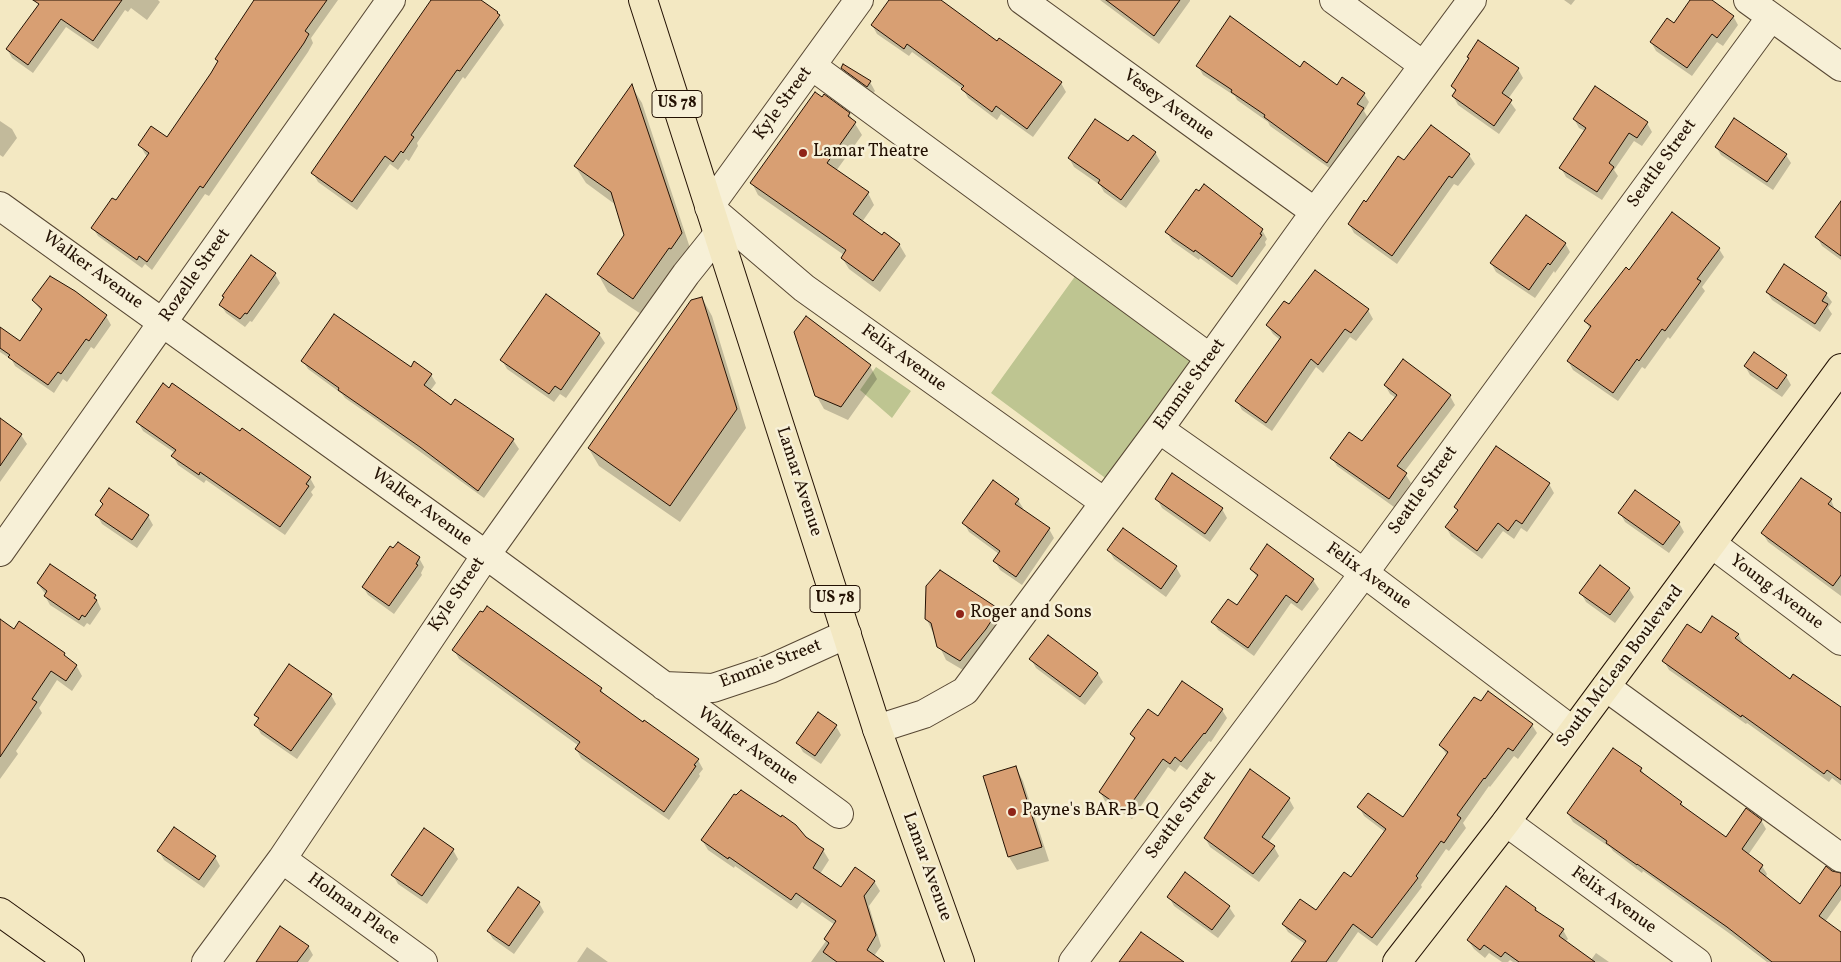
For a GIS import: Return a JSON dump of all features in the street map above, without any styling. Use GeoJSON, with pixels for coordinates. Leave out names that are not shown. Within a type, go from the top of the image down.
{"type":"FeatureCollection","features":[{"type":"Feature","properties":{"kind":"main road","name":"Lamar Avenue"},"geometry":{"type":"LineString","coordinates":[[644,0],[876,729],[960,962]]}},
{"type":"Feature","properties":{"kind":"main road","name":"South McLean Boulevard"},"geometry":{"type":"LineString","coordinates":[[1397,962],[1506,822],[1712,544],[1838,379]]}},
{"type":"Feature","properties":{"kind":"main road"},"geometry":{"type":"LineString","coordinates":[[0,912],[70,962]]}},
{"type":"Feature","properties":{"kind":"street","name":"Rozelle Street"},"geometry":{"type":"LineString","coordinates":[[0,552],[391,0]]}},
{"type":"Feature","properties":{"kind":"street","name":"Kyle Street"},"geometry":{"type":"LineString","coordinates":[[709,207],[859,0]]}},
{"type":"Feature","properties":{"kind":"street","name":"Vesey Avenue"},"geometry":{"type":"LineString","coordinates":[[1022,0],[1315,212]]}},
{"type":"Feature","properties":{"kind":"street"},"geometry":{"type":"LineString","coordinates":[[1334,0],[1423,66]]}},
{"type":"Feature","properties":{"kind":"street","name":"Emmie Street"},"geometry":{"type":"LineString","coordinates":[[876,729],[924,714],[965,691],[1472,0]]}},
{"type":"Feature","properties":{"kind":"street"},"geometry":{"type":"LineString","coordinates":[[1748,0],[1841,67]]}},
{"type":"Feature","properties":{"kind":"street","name":"Seattle Street"},"geometry":{"type":"LineString","coordinates":[[1073,962],[1364,573],[1771,18]]}},
{"type":"Feature","properties":{"kind":"street"},"geometry":{"type":"LineString","coordinates":[[812,66],[1210,358]]}},
{"type":"Feature","properties":{"kind":"street","name":"Walker Avenue"},"geometry":{"type":"LineString","coordinates":[[0,206],[486,555],[838,814]]}},
{"type":"Feature","properties":{"kind":"street","name":"Felix Avenue"},"geometry":{"type":"LineString","coordinates":[[709,207],[804,288],[1104,502]]}},
{"type":"Feature","properties":{"kind":"street","name":"Kyle Street"},"geometry":{"type":"LineString","coordinates":[[206,962],[282,859],[486,555],[686,274],[718,234]]}},
{"type":"Feature","properties":{"kind":"street","name":"Felix Avenue"},"geometry":{"type":"LineString","coordinates":[[1159,429],[1364,573],[1573,732]]}},
{"type":"Feature","properties":{"kind":"street","name":"Young Avenue"},"geometry":{"type":"LineString","coordinates":[[1712,544],[1841,641]]}},
{"type":"Feature","properties":{"kind":"street","name":"Emmie Street"},"geometry":{"type":"LineString","coordinates":[[664,686],[713,688],[770,669],[847,634]]}},
{"type":"Feature","properties":{"kind":"street"},"geometry":{"type":"LineString","coordinates":[[1606,687],[1841,858]]}},
{"type":"Feature","properties":{"kind":"street","name":"Felix Avenue"},"geometry":{"type":"LineString","coordinates":[[1506,822],[1697,962]]}},
{"type":"Feature","properties":{"kind":"street","name":"Holman Place"},"geometry":{"type":"LineString","coordinates":[[282,859],[424,962]]}},
{"type":"Feature","properties":{"kind":"green space"},"geometry":{"type":"Polygon","coordinates":[[[1076,275],[1194,360],[1108,480],[991,393],[1076,275]]]}},
{"type":"Feature","properties":{"kind":"green space"},"geometry":{"type":"Polygon","coordinates":[[[876,367],[911,391],[892,418],[860,390],[876,367]]]}},
{"type":"Feature","properties":{"kind":"building"},"geometry":{"type":"Polygon","coordinates":[[[33,0],[122,0],[93,41],[61,19],[28,65],[6,49],[39,4],[33,0]]]}},
{"type":"Feature","properties":{"kind":"building"},"geometry":{"type":"Polygon","coordinates":[[[254,0],[327,0],[305,31],[309,34],[304,43],[203,188],[200,186],[147,262],[139,256],[137,260],[91,228],[112,198],[116,200],[149,153],[138,145],[151,126],[167,137],[211,73],[218,61],[215,59],[254,0]]]}},
{"type":"Feature","properties":{"kind":"building"},"geometry":{"type":"Polygon","coordinates":[[[431,0],[481,0],[500,15],[460,71],[457,70],[411,135],[414,137],[403,153],[401,151],[393,162],[385,156],[352,202],[311,173],[431,0]]]}},
{"type":"Feature","properties":{"kind":"building"},"geometry":{"type":"Polygon","coordinates":[[[889,0],[941,0],[997,41],[999,38],[1062,82],[1027,129],[996,106],[992,112],[961,89],[964,86],[907,44],[904,49],[871,25],[889,0]]]}},
{"type":"Feature","properties":{"kind":"building"},"geometry":{"type":"Polygon","coordinates":[[[1106,0],[1180,0],[1154,36],[1106,0]]]}},
{"type":"Feature","properties":{"kind":"building"},"geometry":{"type":"Polygon","coordinates":[[[1690,0],[1712,0],[1734,16],[1717,38],[1712,34],[1687,68],[1650,42],[1667,18],[1674,23],[1690,0]]]}},
{"type":"Feature","properties":{"kind":"building"},"geometry":{"type":"Polygon","coordinates":[[[1230,16],[1300,67],[1304,61],[1337,85],[1342,77],[1365,93],[1357,104],[1364,108],[1327,163],[1264,117],[1265,115],[1231,92],[1232,90],[1196,66],[1230,16]]]}},
{"type":"Feature","properties":{"kind":"building"},"geometry":{"type":"Polygon","coordinates":[[[1478,40],[1519,68],[1502,93],[1512,100],[1494,126],[1452,96],[1456,90],[1451,86],[1478,40]]]}},
{"type":"Feature","properties":{"kind":"building"},"geometry":{"type":"Polygon","coordinates":[[[843,64],[871,81],[867,87],[841,68],[843,64]]]}},
{"type":"Feature","properties":{"kind":"building"},"geometry":{"type":"Polygon","coordinates":[[[632,84],[682,233],[633,299],[597,274],[624,235],[611,192],[574,166],[632,84]]]}},
{"type":"Feature","properties":{"kind":"building"},"geometry":{"type":"Polygon","coordinates":[[[1595,86],[1648,122],[1637,138],[1629,133],[1609,163],[1614,167],[1597,192],[1559,168],[1586,128],[1573,119],[1595,86]]]}},
{"type":"Feature","properties":{"kind":"building"},"geometry":{"type":"Polygon","coordinates":[[[815,92],[822,97],[824,94],[850,113],[848,116],[856,122],[827,163],[869,192],[853,214],[882,235],[884,232],[900,244],[873,281],[841,258],[846,250],[750,183],[815,92]]]}},
{"type":"Feature","properties":{"kind":"building"},"geometry":{"type":"Polygon","coordinates":[[[1734,118],[1787,154],[1767,182],[1715,147],[1734,118]]]}},
{"type":"Feature","properties":{"kind":"building"},"geometry":{"type":"Polygon","coordinates":[[[1095,119],[1128,141],[1133,135],[1156,152],[1121,200],[1098,183],[1100,180],[1068,158],[1095,119]]]}},
{"type":"Feature","properties":{"kind":"building"},"geometry":{"type":"Polygon","coordinates":[[[1431,125],[1470,154],[1452,178],[1449,176],[1392,256],[1348,224],[1398,156],[1404,160],[1431,125]]]}},
{"type":"Feature","properties":{"kind":"building"},"geometry":{"type":"Polygon","coordinates":[[[1204,184],[1263,229],[1260,234],[1262,235],[1232,277],[1195,250],[1194,252],[1165,232],[1196,189],[1199,191],[1204,184]]]}},
{"type":"Feature","properties":{"kind":"building"},"geometry":{"type":"Polygon","coordinates":[[[1841,201],[1841,256],[1815,237],[1841,201]]]}},
{"type":"Feature","properties":{"kind":"building"},"geometry":{"type":"Polygon","coordinates":[[[1672,212],[1720,248],[1697,279],[1701,281],[1665,331],[1662,329],[1639,361],[1637,359],[1613,393],[1567,361],[1591,326],[1584,321],[1626,267],[1629,270],[1672,212]]]}},
{"type":"Feature","properties":{"kind":"building"},"geometry":{"type":"Polygon","coordinates":[[[1526,215],[1566,243],[1550,265],[1548,263],[1529,290],[1490,263],[1526,215]]]}},
{"type":"Feature","properties":{"kind":"building"},"geometry":{"type":"Polygon","coordinates":[[[251,255],[276,273],[247,314],[245,313],[240,319],[219,305],[224,297],[222,296],[251,255]]]}},
{"type":"Feature","properties":{"kind":"building"},"geometry":{"type":"Polygon","coordinates":[[[1784,264],[1827,293],[1822,301],[1828,304],[1815,324],[1766,292],[1784,264]]]}},
{"type":"Feature","properties":{"kind":"building"},"geometry":{"type":"Polygon","coordinates":[[[1315,270],[1369,309],[1351,333],[1345,329],[1318,365],[1311,359],[1266,423],[1235,401],[1281,337],[1266,325],[1284,301],[1289,304],[1315,270]]]}},
{"type":"Feature","properties":{"kind":"building"},"geometry":{"type":"Polygon","coordinates":[[[50,276],[75,291],[107,315],[89,341],[86,339],[61,374],[58,372],[48,385],[8,357],[10,355],[0,348],[0,327],[20,341],[42,309],[32,300],[50,276]]]}},
{"type":"Feature","properties":{"kind":"building"},"geometry":{"type":"Polygon","coordinates":[[[546,294],[600,333],[561,390],[555,386],[549,394],[500,360],[546,294]]]}},
{"type":"Feature","properties":{"kind":"building"},"geometry":{"type":"Polygon","coordinates":[[[702,297],[737,409],[670,506],[588,448],[691,300],[702,297]]]}},
{"type":"Feature","properties":{"kind":"building"},"geometry":{"type":"Polygon","coordinates":[[[334,314],[411,367],[414,361],[432,374],[424,385],[451,405],[455,399],[514,439],[478,491],[301,361],[334,314]]]}},
{"type":"Feature","properties":{"kind":"building"},"geometry":{"type":"Polygon","coordinates":[[[806,316],[871,365],[841,407],[815,396],[794,332],[806,316]]]}},
{"type":"Feature","properties":{"kind":"building"},"geometry":{"type":"Polygon","coordinates":[[[1754,352],[1787,375],[1777,389],[1744,366],[1754,352]]]}},
{"type":"Feature","properties":{"kind":"building"},"geometry":{"type":"Polygon","coordinates":[[[1403,359],[1451,395],[1397,466],[1407,473],[1389,499],[1330,458],[1349,432],[1362,441],[1397,395],[1384,385],[1403,359]]]}},
{"type":"Feature","properties":{"kind":"building"},"geometry":{"type":"Polygon","coordinates":[[[163,383],[169,388],[172,383],[240,431],[242,428],[311,477],[306,484],[309,486],[280,527],[200,472],[199,475],[171,456],[176,450],[136,422],[163,383]]]}},
{"type":"Feature","properties":{"kind":"building"},"geometry":{"type":"Polygon","coordinates":[[[0,418],[22,434],[0,466],[0,418]]]}},
{"type":"Feature","properties":{"kind":"building"},"geometry":{"type":"Polygon","coordinates":[[[1496,446],[1550,483],[1522,524],[1516,520],[1508,531],[1498,523],[1477,551],[1445,527],[1458,510],[1454,507],[1496,446]]]}},
{"type":"Feature","properties":{"kind":"building"},"geometry":{"type":"Polygon","coordinates":[[[1172,473],[1223,508],[1205,534],[1155,499],[1172,473]]]}},
{"type":"Feature","properties":{"kind":"building"},"geometry":{"type":"Polygon","coordinates":[[[1801,478],[1832,499],[1828,504],[1841,513],[1841,575],[1833,586],[1761,533],[1801,478]]]}},
{"type":"Feature","properties":{"kind":"building"},"geometry":{"type":"Polygon","coordinates":[[[993,480],[1019,499],[1015,504],[1050,528],[1016,577],[993,561],[1000,551],[962,523],[993,480]]]}},
{"type":"Feature","properties":{"kind":"building"},"geometry":{"type":"Polygon","coordinates":[[[109,488],[149,515],[132,540],[95,515],[103,504],[100,501],[109,488]]]}},
{"type":"Feature","properties":{"kind":"building"},"geometry":{"type":"Polygon","coordinates":[[[1635,490],[1680,522],[1663,545],[1618,513],[1635,490]]]}},
{"type":"Feature","properties":{"kind":"building"},"geometry":{"type":"Polygon","coordinates":[[[1123,528],[1177,566],[1161,589],[1107,550],[1123,528]]]}},
{"type":"Feature","properties":{"kind":"building"},"geometry":{"type":"Polygon","coordinates":[[[398,542],[420,557],[416,564],[418,565],[389,606],[362,587],[390,546],[393,548],[398,542]]]}},
{"type":"Feature","properties":{"kind":"building"},"geometry":{"type":"Polygon","coordinates":[[[1267,544],[1314,579],[1297,603],[1286,595],[1248,648],[1211,622],[1228,599],[1237,605],[1258,575],[1250,569],[1267,544]]]}},
{"type":"Feature","properties":{"kind":"building"},"geometry":{"type":"Polygon","coordinates":[[[50,564],[96,595],[94,598],[97,600],[85,617],[82,615],[79,620],[44,596],[47,591],[37,583],[50,564]]]}},
{"type":"Feature","properties":{"kind":"building"},"geometry":{"type":"Polygon","coordinates":[[[1600,565],[1630,588],[1610,615],[1579,593],[1600,565]]]}},
{"type":"Feature","properties":{"kind":"building","name":"Roger and Sons"},"geometry":{"type":"Polygon","coordinates":[[[940,570],[999,609],[986,629],[960,661],[937,647],[931,623],[925,619],[926,586],[940,570]]]}},
{"type":"Feature","properties":{"kind":"building"},"geometry":{"type":"Polygon","coordinates":[[[487,606],[602,688],[600,691],[699,759],[664,812],[575,749],[580,742],[452,650],[480,611],[483,612],[487,606]]]}},
{"type":"Feature","properties":{"kind":"building"},"geometry":{"type":"Polygon","coordinates":[[[1712,616],[1739,634],[1735,638],[1790,679],[1793,674],[1841,707],[1841,780],[1827,770],[1824,774],[1662,661],[1687,624],[1701,633],[1712,616]]]}},
{"type":"Feature","properties":{"kind":"building"},"geometry":{"type":"Polygon","coordinates":[[[0,619],[14,629],[19,621],[65,653],[64,655],[77,665],[66,681],[51,671],[32,699],[37,702],[0,757],[0,619]]]}},
{"type":"Feature","properties":{"kind":"building"},"geometry":{"type":"Polygon","coordinates":[[[1048,635],[1098,673],[1080,697],[1029,659],[1048,635]]]}},
{"type":"Feature","properties":{"kind":"building"},"geometry":{"type":"Polygon","coordinates":[[[289,664],[332,694],[291,751],[254,725],[259,718],[254,715],[289,664]]]}},
{"type":"Feature","properties":{"kind":"building"},"geometry":{"type":"Polygon","coordinates":[[[1182,681],[1223,709],[1181,762],[1175,757],[1170,764],[1163,759],[1126,811],[1099,792],[1135,738],[1130,734],[1148,709],[1158,716],[1182,681]]]}},
{"type":"Feature","properties":{"kind":"building"},"geometry":{"type":"Polygon","coordinates":[[[1488,691],[1533,724],[1513,751],[1508,748],[1484,778],[1457,815],[1461,818],[1444,843],[1441,841],[1416,876],[1418,878],[1372,938],[1353,924],[1326,962],[1291,962],[1306,941],[1282,924],[1300,899],[1316,910],[1344,872],[1351,877],[1386,829],[1357,807],[1368,793],[1403,817],[1448,752],[1439,745],[1474,697],[1481,701],[1488,691]]]}},
{"type":"Feature","properties":{"kind":"building"},"geometry":{"type":"Polygon","coordinates":[[[818,712],[837,725],[815,756],[796,743],[818,712]]]}},
{"type":"Feature","properties":{"kind":"building"},"geometry":{"type":"Polygon","coordinates":[[[1613,748],[1642,768],[1640,771],[1682,802],[1680,804],[1726,837],[1746,808],[1762,820],[1742,849],[1763,865],[1759,871],[1800,904],[1826,866],[1832,871],[1841,873],[1841,885],[1819,916],[1841,932],[1841,962],[1772,962],[1727,927],[1606,843],[1607,841],[1567,813],[1613,748]]]}},
{"type":"Feature","properties":{"kind":"building","name":"Payne's BAR-B-Q"},"geometry":{"type":"Polygon","coordinates":[[[1016,766],[1042,847],[1008,857],[983,776],[1016,766]]]}},
{"type":"Feature","properties":{"kind":"building"},"geometry":{"type":"Polygon","coordinates":[[[1250,769],[1290,798],[1262,837],[1275,846],[1253,874],[1204,838],[1250,769]]]}},
{"type":"Feature","properties":{"kind":"building"},"geometry":{"type":"Polygon","coordinates":[[[741,790],[781,817],[782,815],[796,825],[806,837],[824,849],[813,868],[841,887],[855,867],[875,881],[864,896],[876,935],[867,950],[884,962],[837,962],[823,952],[829,943],[824,939],[836,921],[796,893],[791,900],[701,840],[734,794],[736,795],[741,790]]]}},
{"type":"Feature","properties":{"kind":"building"},"geometry":{"type":"Polygon","coordinates":[[[174,827],[216,856],[199,880],[157,851],[174,827]]]}},
{"type":"Feature","properties":{"kind":"building"},"geometry":{"type":"Polygon","coordinates":[[[424,828],[454,849],[422,896],[391,875],[424,828]]]}},
{"type":"Feature","properties":{"kind":"building"},"geometry":{"type":"Polygon","coordinates":[[[1185,872],[1230,906],[1212,930],[1167,897],[1185,872]]]}},
{"type":"Feature","properties":{"kind":"building"},"geometry":{"type":"Polygon","coordinates":[[[1506,886],[1536,908],[1535,910],[1564,929],[1559,936],[1595,962],[1519,962],[1505,952],[1501,957],[1484,945],[1480,950],[1467,940],[1506,886]]]}},
{"type":"Feature","properties":{"kind":"building"},"geometry":{"type":"Polygon","coordinates":[[[518,887],[540,902],[509,946],[487,931],[518,887]]]}},
{"type":"Feature","properties":{"kind":"building"},"geometry":{"type":"Polygon","coordinates":[[[280,926],[309,946],[297,962],[256,962],[280,926]]]}},
{"type":"Feature","properties":{"kind":"building"},"geometry":{"type":"Polygon","coordinates":[[[1141,932],[1184,962],[1119,962],[1141,932]]]}},
{"type":"Feature","properties":{"kind":"place","name":"Lamar Theatre"},"geometry":{"type":"Point","coordinates":[803,153]}},
{"type":"Feature","properties":{"kind":"place","name":"Roger and Sons"},"geometry":{"type":"Point","coordinates":[960,614]}},
{"type":"Feature","properties":{"kind":"place","name":"Payne's BAR-B-Q"},"geometry":{"type":"Point","coordinates":[1012,812]}}]}
